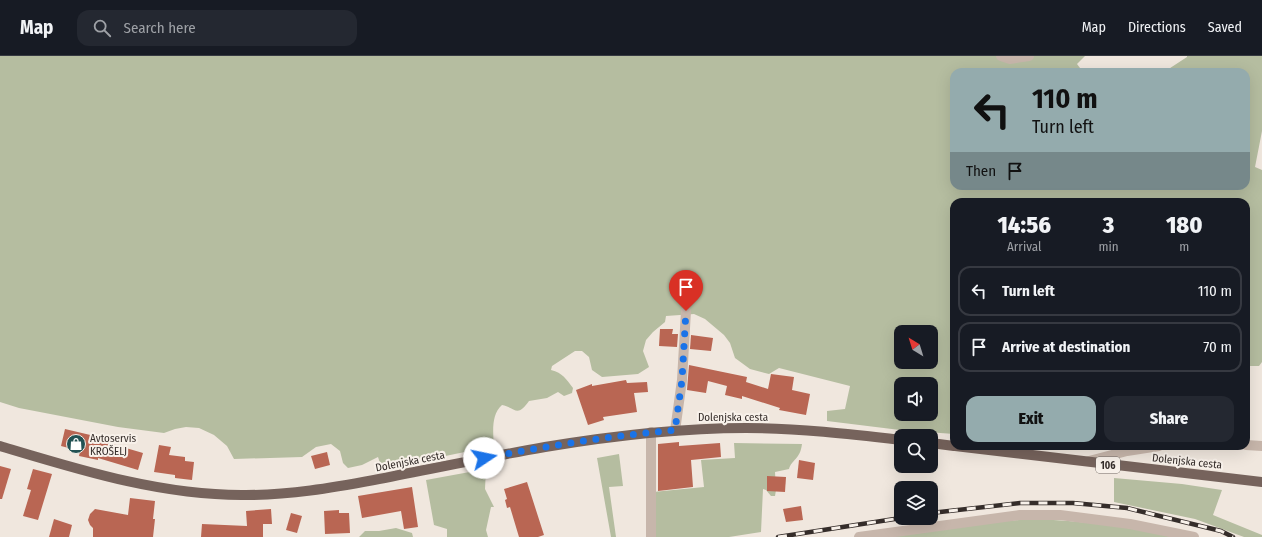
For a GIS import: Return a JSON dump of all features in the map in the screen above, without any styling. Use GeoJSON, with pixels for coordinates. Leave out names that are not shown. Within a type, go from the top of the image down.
{"type":"FeatureCollection","features":[{"type":"Feature","properties":{"kind":"main road","name":"Dolenjska cesta"},"geometry":{"type":"LineString","coordinates":[[0,446],[107,477],[158,488],[245,496],[306,492],[545,447],[651,432],[748,428],[894,439]]}},
{"type":"Feature","properties":{"kind":"main road","name":"Dolenjska cesta"},"geometry":{"type":"LineString","coordinates":[[938,444],[950,445]]}},
{"type":"Feature","properties":{"kind":"main road","name":"Dolenjska cesta"},"geometry":{"type":"LineString","coordinates":[[987,450],[1262,482]]}},
{"type":"Feature","properties":{"kind":"street"},"geometry":{"type":"LineString","coordinates":[[1001,56],[1010,59],[1029,56]]}},
{"type":"Feature","properties":{"kind":"street"},"geometry":{"type":"LineString","coordinates":[[675,430],[682,380],[686,311]]}},
{"type":"Feature","properties":{"kind":"street"},"geometry":{"type":"LineString","coordinates":[[651,432],[651,537]]}},
{"type":"Feature","properties":{"kind":"street"},"geometry":{"type":"LineString","coordinates":[[1250,445],[1262,446]]}},
{"type":"Feature","properties":{"kind":"street","name":"Dolenjska cesta"},"geometry":{"type":"LineString","coordinates":[[1086,462],[1133,450]]}},
{"type":"Feature","properties":{"kind":"street"},"geometry":{"type":"LineString","coordinates":[[858,537],[1020,516],[1060,516],[1130,524],[1194,537]]}},
{"type":"Feature","properties":{"kind":"green space"},"geometry":{"type":"Polygon","coordinates":[[[0,56],[1085,56],[1077,64],[1080,68],[950,68],[950,190],[1250,190],[1250,68],[1170,68],[1187,56],[1262,56],[1262,131],[1255,167],[1262,170],[1262,362],[1259,366],[1250,366],[1250,198],[950,198],[950,434],[938,433],[938,429],[894,429],[827,421],[827,411],[845,409],[850,386],[779,368],[769,374],[750,369],[735,358],[730,343],[724,335],[705,319],[694,314],[666,316],[665,322],[646,340],[643,351],[649,367],[638,374],[602,377],[592,370],[589,357],[582,351],[575,351],[552,366],[551,370],[555,371],[566,379],[573,388],[572,393],[564,396],[558,392],[547,398],[529,401],[519,411],[502,405],[498,409],[494,418],[494,446],[382,469],[378,457],[362,465],[348,468],[343,463],[340,451],[331,444],[316,447],[302,457],[234,459],[227,446],[214,435],[199,428],[186,427],[164,433],[118,427],[19,408],[0,402],[0,56]]]}},
{"type":"Feature","properties":{"kind":"green space"},"geometry":{"type":"Polygon","coordinates":[[[734,443],[802,444],[800,453],[789,469],[775,472],[775,496],[771,496],[766,490],[763,489],[761,532],[729,537],[655,537],[653,492],[704,487],[701,460],[735,458],[734,443]]]}},
{"type":"Feature","properties":{"kind":"green space"},"geometry":{"type":"Polygon","coordinates":[[[619,454],[623,486],[609,487],[616,537],[611,537],[597,458],[619,454]]]}},
{"type":"Feature","properties":{"kind":"green space"},"geometry":{"type":"Polygon","coordinates":[[[486,469],[485,489],[494,507],[491,507],[486,530],[488,537],[447,537],[447,529],[434,525],[426,480],[486,469]]]}},
{"type":"Feature","properties":{"kind":"green space"},"geometry":{"type":"Polygon","coordinates":[[[1114,478],[1182,484],[1222,490],[1213,515],[1262,535],[1262,537],[1244,537],[1195,519],[1114,502],[1114,478]]]}},
{"type":"Feature","properties":{"kind":"green space"},"geometry":{"type":"Polygon","coordinates":[[[1031,519],[1106,525],[1180,537],[886,537],[984,523],[1031,519]]]}},
{"type":"Feature","properties":{"kind":"green space"},"geometry":{"type":"Polygon","coordinates":[[[396,528],[412,533],[413,537],[359,537],[365,531],[379,531],[396,528]]]}},
{"type":"Feature","properties":{"kind":"building"},"geometry":{"type":"Polygon","coordinates":[[[660,329],[673,329],[672,334],[678,334],[677,347],[659,346],[660,329]]]}},
{"type":"Feature","properties":{"kind":"building"},"geometry":{"type":"Polygon","coordinates":[[[691,335],[713,338],[711,351],[690,349],[691,335]]]}},
{"type":"Feature","properties":{"kind":"building"},"geometry":{"type":"Polygon","coordinates":[[[689,365],[747,377],[746,382],[768,389],[771,374],[794,377],[792,390],[810,394],[806,415],[779,410],[780,408],[742,396],[742,399],[725,395],[727,386],[708,381],[706,393],[687,390],[689,365]]]}},
{"type":"Feature","properties":{"kind":"building"},"geometry":{"type":"Polygon","coordinates":[[[626,380],[627,383],[647,382],[648,392],[634,393],[637,412],[603,417],[604,420],[588,425],[576,390],[592,384],[592,386],[626,380]]]}},
{"type":"Feature","properties":{"kind":"building"},"geometry":{"type":"Polygon","coordinates":[[[65,429],[103,438],[102,441],[143,453],[138,470],[98,458],[98,460],[79,456],[80,451],[61,446],[65,429]]]}},
{"type":"Feature","properties":{"kind":"building"},"geometry":{"type":"Polygon","coordinates":[[[679,442],[679,446],[720,443],[721,457],[691,460],[693,487],[658,491],[658,444],[679,442]]]}},
{"type":"Feature","properties":{"kind":"building"},"geometry":{"type":"Polygon","coordinates":[[[159,445],[171,447],[169,455],[185,457],[185,461],[194,462],[192,480],[175,478],[175,475],[154,472],[159,445]]]}},
{"type":"Feature","properties":{"kind":"building"},"geometry":{"type":"Polygon","coordinates":[[[327,452],[330,465],[315,469],[311,456],[327,452]]]}},
{"type":"Feature","properties":{"kind":"building"},"geometry":{"type":"Polygon","coordinates":[[[799,460],[815,463],[813,480],[797,478],[799,460]]]}},
{"type":"Feature","properties":{"kind":"building"},"geometry":{"type":"Polygon","coordinates":[[[0,466],[11,469],[2,499],[0,499],[0,466]]]}},
{"type":"Feature","properties":{"kind":"building"},"geometry":{"type":"Polygon","coordinates":[[[33,469],[52,474],[38,520],[23,516],[31,490],[27,489],[33,469]]]}},
{"type":"Feature","properties":{"kind":"building"},"geometry":{"type":"Polygon","coordinates":[[[767,476],[786,477],[785,492],[767,491],[767,476]]]}},
{"type":"Feature","properties":{"kind":"building"},"geometry":{"type":"Polygon","coordinates":[[[527,482],[544,535],[538,537],[519,537],[510,507],[507,508],[505,500],[507,499],[504,489],[527,482]]]}},
{"type":"Feature","properties":{"kind":"building"},"geometry":{"type":"Polygon","coordinates":[[[412,487],[418,527],[404,529],[401,511],[362,518],[358,496],[412,487]]]}},
{"type":"Feature","properties":{"kind":"building"},"geometry":{"type":"Polygon","coordinates":[[[130,498],[155,501],[153,537],[93,537],[93,528],[88,520],[90,514],[95,509],[128,515],[130,498]]]}},
{"type":"Feature","properties":{"kind":"building"},"geometry":{"type":"Polygon","coordinates":[[[801,506],[803,520],[786,522],[783,509],[801,506]]]}},
{"type":"Feature","properties":{"kind":"building"},"geometry":{"type":"Polygon","coordinates":[[[271,509],[272,524],[263,524],[263,537],[201,537],[202,524],[247,526],[246,511],[271,509]]]}},
{"type":"Feature","properties":{"kind":"building"},"geometry":{"type":"Polygon","coordinates":[[[339,510],[339,513],[349,513],[350,533],[325,534],[324,511],[339,510]]]}},
{"type":"Feature","properties":{"kind":"building"},"geometry":{"type":"Polygon","coordinates":[[[291,513],[302,516],[297,533],[286,530],[291,513]]]}},
{"type":"Feature","properties":{"kind":"building"},"geometry":{"type":"Polygon","coordinates":[[[54,519],[72,525],[69,537],[49,537],[54,519]]]}},
{"type":"Feature","properties":{"kind":"railway"},"geometry":{"type":"LineString","coordinates":[[938,512],[1020,503],[1073,503],[1127,508],[1221,531],[1233,537]]}},
{"type":"Feature","properties":{"kind":"railway"},"geometry":{"type":"LineString","coordinates":[[778,537],[894,519]]}},
{"type":"Feature","properties":{"kind":"place","name":"Avtoservis KROŠELJ"},"geometry":{"type":"Point","coordinates":[76,444]}},
{"type":"Feature","properties":{"kind":"route"},"geometry":{"type":"LineString","coordinates":[[484,458],[602,438],[675,430],[682,380],[686,311]]}}]}
